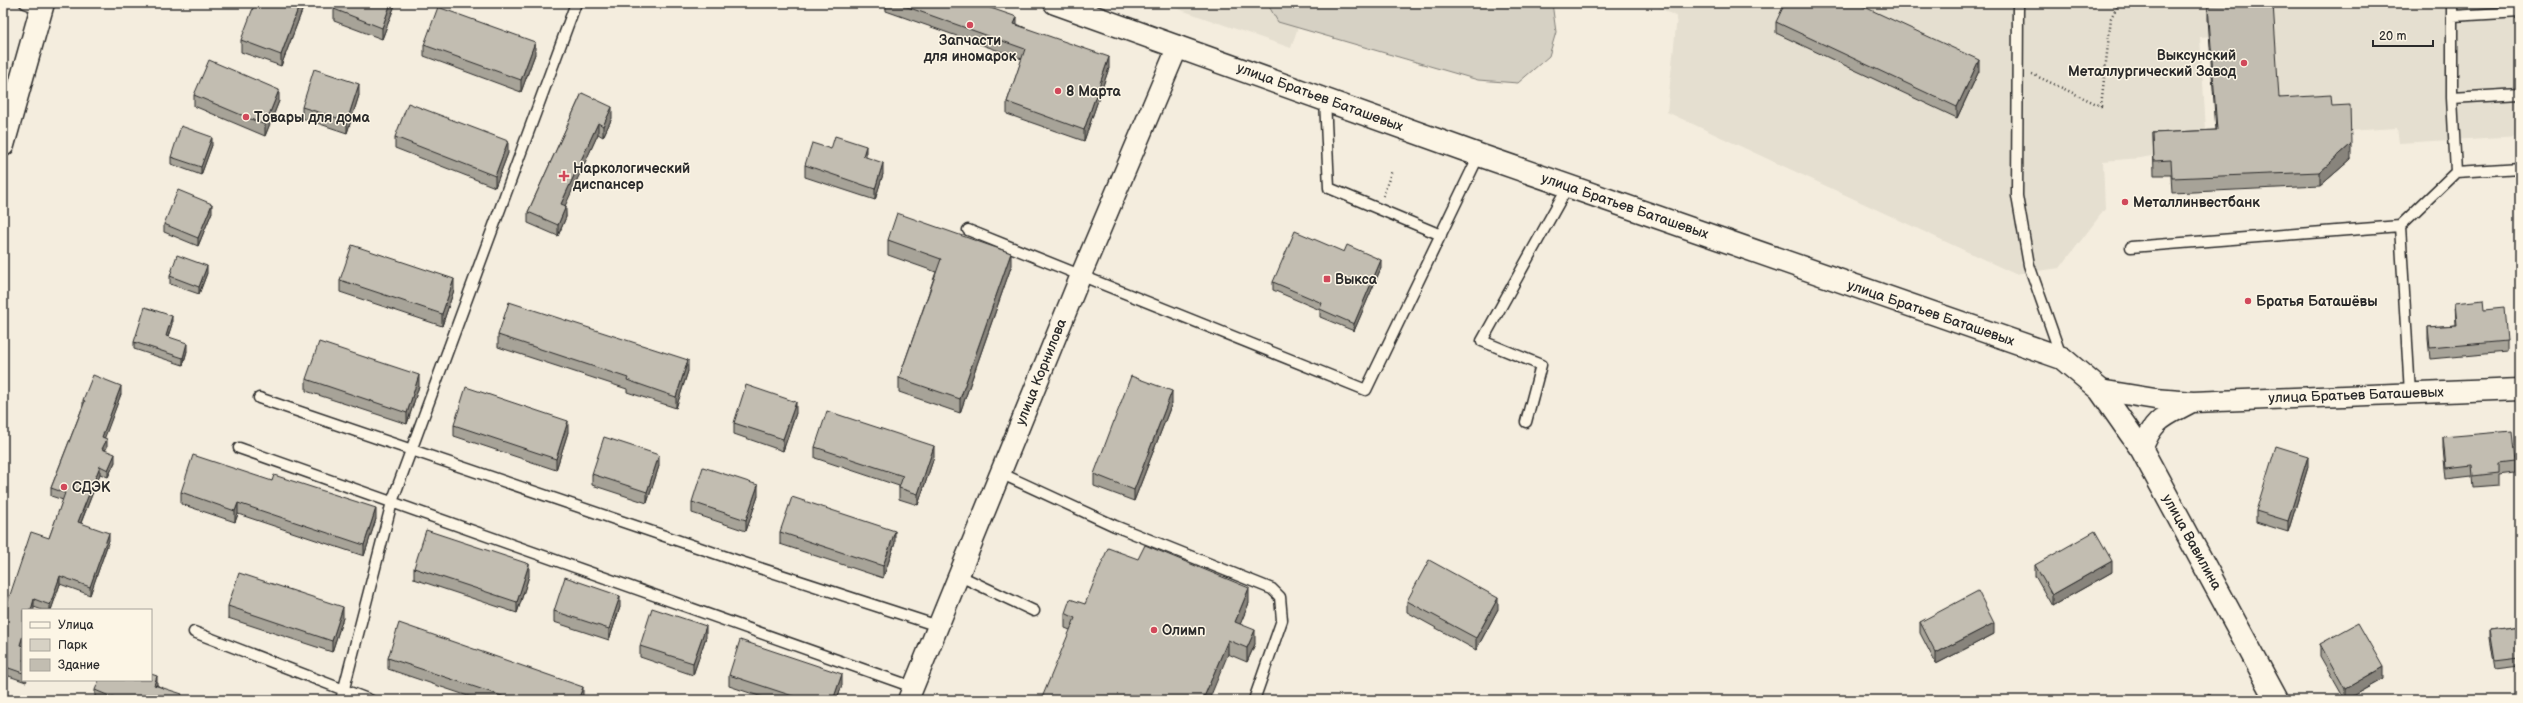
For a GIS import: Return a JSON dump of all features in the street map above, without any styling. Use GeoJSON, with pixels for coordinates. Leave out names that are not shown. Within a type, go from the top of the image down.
{"type":"FeatureCollection","features":[{"type":"Feature","properties":{"kind":"street","name":"улица Братьев Баташевых"},"geometry":{"type":"LineString","coordinates":[[1055,3],[1479,155],[2062,358],[2100,390],[2155,399],[2192,402],[2520,389]]}},
{"type":"Feature","properties":{"kind":"street"},"geometry":{"type":"LineString","coordinates":[[3,145],[36,5]]}},
{"type":"Feature","properties":{"kind":"street","name":"улица Корнилова"},"geometry":{"type":"LineString","coordinates":[[911,693],[960,576],[1080,275],[1178,46]]}},
{"type":"Feature","properties":{"kind":"street","name":"улица Вавилина"},"geometry":{"type":"LineString","coordinates":[[2100,390],[2142,450],[2277,700]]}},
{"type":"Feature","properties":{"kind":"street","name":"улица Братьев Баташевых"},"geometry":{"type":"LineString","coordinates":[[2142,450],[2149,431],[2164,416],[2192,402]]}},
{"type":"Feature","properties":{"kind":"lane"},"geometry":{"type":"LineString","coordinates":[[342,696],[392,502],[576,3]]}},
{"type":"Feature","properties":{"kind":"lane"},"geometry":{"type":"LineString","coordinates":[[2018,3],[2017,196],[2029,265],[2062,358]]}},
{"type":"Feature","properties":{"kind":"lane"},"geometry":{"type":"LineString","coordinates":[[2452,3],[2452,98],[2456,172]]}},
{"type":"Feature","properties":{"kind":"lane"},"geometry":{"type":"LineString","coordinates":[[2453,16],[2520,12]]}},
{"type":"Feature","properties":{"kind":"lane"},"geometry":{"type":"LineString","coordinates":[[2452,98],[2520,94]]}},
{"type":"Feature","properties":{"kind":"lane"},"geometry":{"type":"LineString","coordinates":[[1325,99],[1330,188],[1441,236]]}},
{"type":"Feature","properties":{"kind":"lane"},"geometry":{"type":"LineString","coordinates":[[968,230],[1366,390],[1479,155]]}},
{"type":"Feature","properties":{"kind":"lane"},"geometry":{"type":"LineString","coordinates":[[2131,247],[2400,226],[2456,172],[2520,168]]}},
{"type":"Feature","properties":{"kind":"lane"},"geometry":{"type":"LineString","coordinates":[[1526,422],[1541,365],[1482,341],[1568,186]]}},
{"type":"Feature","properties":{"kind":"lane"},"geometry":{"type":"LineString","coordinates":[[2400,226],[2410,393]]}},
{"type":"Feature","properties":{"kind":"lane"},"geometry":{"type":"LineString","coordinates":[[259,398],[733,559],[938,626]]}},
{"type":"Feature","properties":{"kind":"lane"},"geometry":{"type":"LineString","coordinates":[[239,448],[392,502],[911,693]]}},
{"type":"Feature","properties":{"kind":"lane"},"geometry":{"type":"LineString","coordinates":[[1000,473],[1115,526],[1272,589],[1280,597],[1282,620],[1254,700]]}},
{"type":"Feature","properties":{"kind":"lane"},"geometry":{"type":"LineString","coordinates":[[960,576],[1034,611]]}},
{"type":"Feature","properties":{"kind":"lane"},"geometry":{"type":"LineString","coordinates":[[194,632],[342,696],[370,700]]}},
{"type":"Feature","properties":{"kind":"path"},"geometry":{"type":"LineString","coordinates":[[2018,66],[2101,106],[2111,18],[2119,3]]}},
{"type":"Feature","properties":{"kind":"path"},"geometry":{"type":"LineString","coordinates":[[1378,209],[1392,170]]}},
{"type":"Feature","properties":{"kind":"shaded area"},"geometry":{"type":"Polygon","coordinates":[[[1161,3],[1306,3],[1291,48],[1161,3]]]}},
{"type":"Feature","properties":{"kind":"shaded area"},"geometry":{"type":"Polygon","coordinates":[[[1651,3],[2520,3],[2520,136],[2399,143],[2397,128],[2264,136],[2255,33],[2200,37],[2207,145],[2141,158],[2103,161],[2105,209],[2060,268],[2015,274],[1667,112],[1677,17],[1651,3]]]}},
{"type":"Feature","properties":{"kind":"green space"},"geometry":{"type":"Polygon","coordinates":[[[1267,3],[1552,3],[1556,32],[1549,56],[1518,83],[1478,80],[1278,22],[1267,3]]]}},
{"type":"Feature","properties":{"kind":"building"},"geometry":{"type":"Polygon","coordinates":[[[255,3],[300,3],[281,55],[241,40],[255,3]]]}},
{"type":"Feature","properties":{"kind":"building"},"geometry":{"type":"Polygon","coordinates":[[[336,3],[391,3],[382,28],[334,9],[336,3]]]}},
{"type":"Feature","properties":{"kind":"building"},"geometry":{"type":"Polygon","coordinates":[[[896,3],[976,3],[1017,17],[1014,24],[1109,57],[1084,130],[1007,102],[1025,49],[896,3]]]}},
{"type":"Feature","properties":{"kind":"building"},"geometry":{"type":"Polygon","coordinates":[[[1785,3],[1856,3],[1979,60],[1957,107],[1776,22],[1785,3]]]}},
{"type":"Feature","properties":{"kind":"building","name":"Выксунский Металлургический Завод"},"geometry":{"type":"Polygon","coordinates":[[[2273,3],[2279,98],[2331,95],[2332,106],[2350,105],[2351,144],[2320,172],[2172,178],[2171,160],[2154,161],[2153,133],[2217,130],[2208,5],[2273,3]]]}},
{"type":"Feature","properties":{"kind":"building"},"geometry":{"type":"Polygon","coordinates":[[[438,7],[535,42],[521,80],[424,45],[438,7]]]}},
{"type":"Feature","properties":{"kind":"building","name":"Товары для дома"},"geometry":{"type":"Polygon","coordinates":[[[209,60],[279,90],[265,125],[194,95],[209,60]]]}},
{"type":"Feature","properties":{"kind":"building"},"geometry":{"type":"Polygon","coordinates":[[[314,69],[359,84],[347,121],[302,107],[314,69]]]}},
{"type":"Feature","properties":{"kind":"building","name":"Наркологический диспансер"},"geometry":{"type":"Polygon","coordinates":[[[582,93],[612,107],[603,126],[598,123],[561,204],[566,206],[558,225],[528,212],[582,93]]]}},
{"type":"Feature","properties":{"kind":"building"},"geometry":{"type":"Polygon","coordinates":[[[408,103],[508,141],[495,176],[395,137],[408,103]]]}},
{"type":"Feature","properties":{"kind":"building"},"geometry":{"type":"Polygon","coordinates":[[[181,126],[212,137],[201,167],[171,157],[181,126]]]}},
{"type":"Feature","properties":{"kind":"building"},"geometry":{"type":"Polygon","coordinates":[[[835,136],[866,146],[863,156],[883,163],[875,189],[805,165],[812,143],[831,149],[835,136]]]}},
{"type":"Feature","properties":{"kind":"building"},"geometry":{"type":"Polygon","coordinates":[[[178,190],[212,204],[198,238],[164,224],[178,190]]]}},
{"type":"Feature","properties":{"kind":"building"},"geometry":{"type":"Polygon","coordinates":[[[897,213],[1011,253],[960,399],[899,378],[941,259],[888,240],[897,213]]]}},
{"type":"Feature","properties":{"kind":"building","name":"Выкса"},"geometry":{"type":"Polygon","coordinates":[[[1295,231],[1344,252],[1347,245],[1381,260],[1354,324],[1320,309],[1322,303],[1273,282],[1295,231]]]}},
{"type":"Feature","properties":{"kind":"building"},"geometry":{"type":"Polygon","coordinates":[[[352,245],[454,279],[442,314],[340,280],[352,245]]]}},
{"type":"Feature","properties":{"kind":"building"},"geometry":{"type":"Polygon","coordinates":[[[177,255],[207,266],[199,287],[170,276],[177,255]]]}},
{"type":"Feature","properties":{"kind":"building"},"geometry":{"type":"Polygon","coordinates":[[[2483,300],[2484,310],[2504,308],[2507,341],[2430,348],[2428,327],[2457,325],[2455,303],[2483,300]]]}},
{"type":"Feature","properties":{"kind":"building"},"geometry":{"type":"Polygon","coordinates":[[[509,302],[688,360],[676,397],[627,380],[628,378],[498,335],[509,302]]]}},
{"type":"Feature","properties":{"kind":"building"},"geometry":{"type":"Polygon","coordinates":[[[145,307],[172,316],[166,336],[187,343],[183,358],[134,342],[145,307]]]}},
{"type":"Feature","properties":{"kind":"building"},"geometry":{"type":"Polygon","coordinates":[[[319,342],[419,375],[407,413],[306,379],[319,342]]]}},
{"type":"Feature","properties":{"kind":"building"},"geometry":{"type":"Polygon","coordinates":[[[93,375],[121,386],[102,437],[107,439],[102,449],[115,454],[108,470],[100,466],[78,522],[109,533],[90,587],[60,576],[50,605],[34,599],[31,609],[22,609],[22,638],[20,645],[22,646],[22,673],[3,666],[3,616],[31,532],[49,538],[65,493],[51,488],[85,401],[83,400],[93,375]]]}},
{"type":"Feature","properties":{"kind":"building"},"geometry":{"type":"Polygon","coordinates":[[[1131,376],[1172,391],[1134,490],[1094,474],[1131,376]]]}},
{"type":"Feature","properties":{"kind":"building"},"geometry":{"type":"Polygon","coordinates":[[[746,385],[796,402],[783,439],[734,423],[746,385]]]}},
{"type":"Feature","properties":{"kind":"building"},"geometry":{"type":"Polygon","coordinates":[[[466,387],[568,421],[556,459],[454,425],[466,387]]]}},
{"type":"Feature","properties":{"kind":"building"},"geometry":{"type":"Polygon","coordinates":[[[827,411],[934,446],[918,494],[899,488],[903,476],[815,447],[827,411]]]}},
{"type":"Feature","properties":{"kind":"building"},"geometry":{"type":"Polygon","coordinates":[[[2512,431],[2515,462],[2499,464],[2499,473],[2473,476],[2472,465],[2446,468],[2443,437],[2512,431]]]}},
{"type":"Feature","properties":{"kind":"building"},"geometry":{"type":"Polygon","coordinates":[[[604,437],[659,455],[647,492],[592,474],[604,437]]]}},
{"type":"Feature","properties":{"kind":"building"},"geometry":{"type":"Polygon","coordinates":[[[2276,446],[2308,456],[2288,521],[2256,511],[2276,446]]]}},
{"type":"Feature","properties":{"kind":"building"},"geometry":{"type":"Polygon","coordinates":[[[193,455],[272,481],[274,475],[376,508],[364,545],[238,503],[235,511],[181,492],[193,455]]]}},
{"type":"Feature","properties":{"kind":"building"},"geometry":{"type":"Polygon","coordinates":[[[703,467],[758,485],[746,520],[692,502],[703,467]]]}},
{"type":"Feature","properties":{"kind":"building"},"geometry":{"type":"Polygon","coordinates":[[[792,497],[895,531],[883,566],[780,532],[792,497]]]}},
{"type":"Feature","properties":{"kind":"building"},"geometry":{"type":"Polygon","coordinates":[[[426,530],[529,564],[517,602],[414,568],[426,530]]]}},
{"type":"Feature","properties":{"kind":"building"},"geometry":{"type":"Polygon","coordinates":[[[2095,531],[2112,561],[2052,595],[2035,565],[2095,531]]]}},
{"type":"Feature","properties":{"kind":"building","name":"Олимп"},"geometry":{"type":"Polygon","coordinates":[[[1145,545],[1249,588],[1235,622],[1255,630],[1247,648],[1228,640],[1204,697],[1212,700],[1041,700],[1075,618],[1065,613],[1070,599],[1085,604],[1108,548],[1138,559],[1145,545]]]}},
{"type":"Feature","properties":{"kind":"building"},"geometry":{"type":"Polygon","coordinates":[[[1429,560],[1498,598],[1476,638],[1407,601],[1429,560]]]}},
{"type":"Feature","properties":{"kind":"building"},"geometry":{"type":"Polygon","coordinates":[[[239,573],[343,607],[332,641],[228,606],[239,573]]]}},
{"type":"Feature","properties":{"kind":"building"},"geometry":{"type":"Polygon","coordinates":[[[565,577],[620,596],[609,629],[554,611],[565,577]]]}},
{"type":"Feature","properties":{"kind":"building"},"geometry":{"type":"Polygon","coordinates":[[[1978,591],[1994,623],[1936,653],[1920,622],[1978,591]]]}},
{"type":"Feature","properties":{"kind":"building"},"geometry":{"type":"Polygon","coordinates":[[[652,608],[706,626],[693,663],[640,646],[652,608]]]}},
{"type":"Feature","properties":{"kind":"building"},"geometry":{"type":"Polygon","coordinates":[[[399,623],[583,687],[578,700],[514,700],[388,658],[399,623]]]}},
{"type":"Feature","properties":{"kind":"building"},"geometry":{"type":"Polygon","coordinates":[[[2358,623],[2383,667],[2345,689],[2320,644],[2358,623]]]}},
{"type":"Feature","properties":{"kind":"building"},"geometry":{"type":"Polygon","coordinates":[[[2520,626],[2520,658],[2495,661],[2490,630],[2520,626]]]}},
{"type":"Feature","properties":{"kind":"building"},"geometry":{"type":"Polygon","coordinates":[[[740,640],[842,674],[833,700],[805,700],[729,675],[740,640]]]}},
{"type":"Feature","properties":{"kind":"building"},"geometry":{"type":"Polygon","coordinates":[[[152,674],[157,676],[154,685],[182,694],[180,700],[119,700],[95,690],[99,681],[152,681],[152,674]]]}},
{"type":"Feature","properties":{"kind":"building"},"geometry":{"type":"Polygon","coordinates":[[[2209,694],[2212,700],[2200,700],[2209,694]]]}},
{"type":"Feature","properties":{"kind":"building"},"geometry":{"type":"Polygon","coordinates":[[[2001,696],[2003,700],[1994,700],[2001,696]]]}},
{"type":"Feature","properties":{"kind":"place","name":"Запчасти для иномарок"},"geometry":{"type":"Point","coordinates":[970,25]}},
{"type":"Feature","properties":{"kind":"place","name":"Выксунский Металлургический Завод"},"geometry":{"type":"Point","coordinates":[2244,63]}},
{"type":"Feature","properties":{"kind":"place","name":"8 Марта"},"geometry":{"type":"Point","coordinates":[1058,91]}},
{"type":"Feature","properties":{"kind":"place","name":"Товары для дома"},"geometry":{"type":"Point","coordinates":[246,117]}},
{"type":"Feature","properties":{"kind":"place","name":"Наркологический диспансер"},"geometry":{"type":"Point","coordinates":[564,176]}},
{"type":"Feature","properties":{"kind":"place","name":"Металлинвестбанк"},"geometry":{"type":"Point","coordinates":[2125,202]}},
{"type":"Feature","properties":{"kind":"place","name":"Выкса"},"geometry":{"type":"Point","coordinates":[1327,279]}},
{"type":"Feature","properties":{"kind":"place","name":"Братья Баташёвы"},"geometry":{"type":"Point","coordinates":[2248,301]}},
{"type":"Feature","properties":{"kind":"place","name":"СДЭК"},"geometry":{"type":"Point","coordinates":[64,487]}},
{"type":"Feature","properties":{"kind":"place","name":"Олимп"},"geometry":{"type":"Point","coordinates":[1154,630]}}]}
